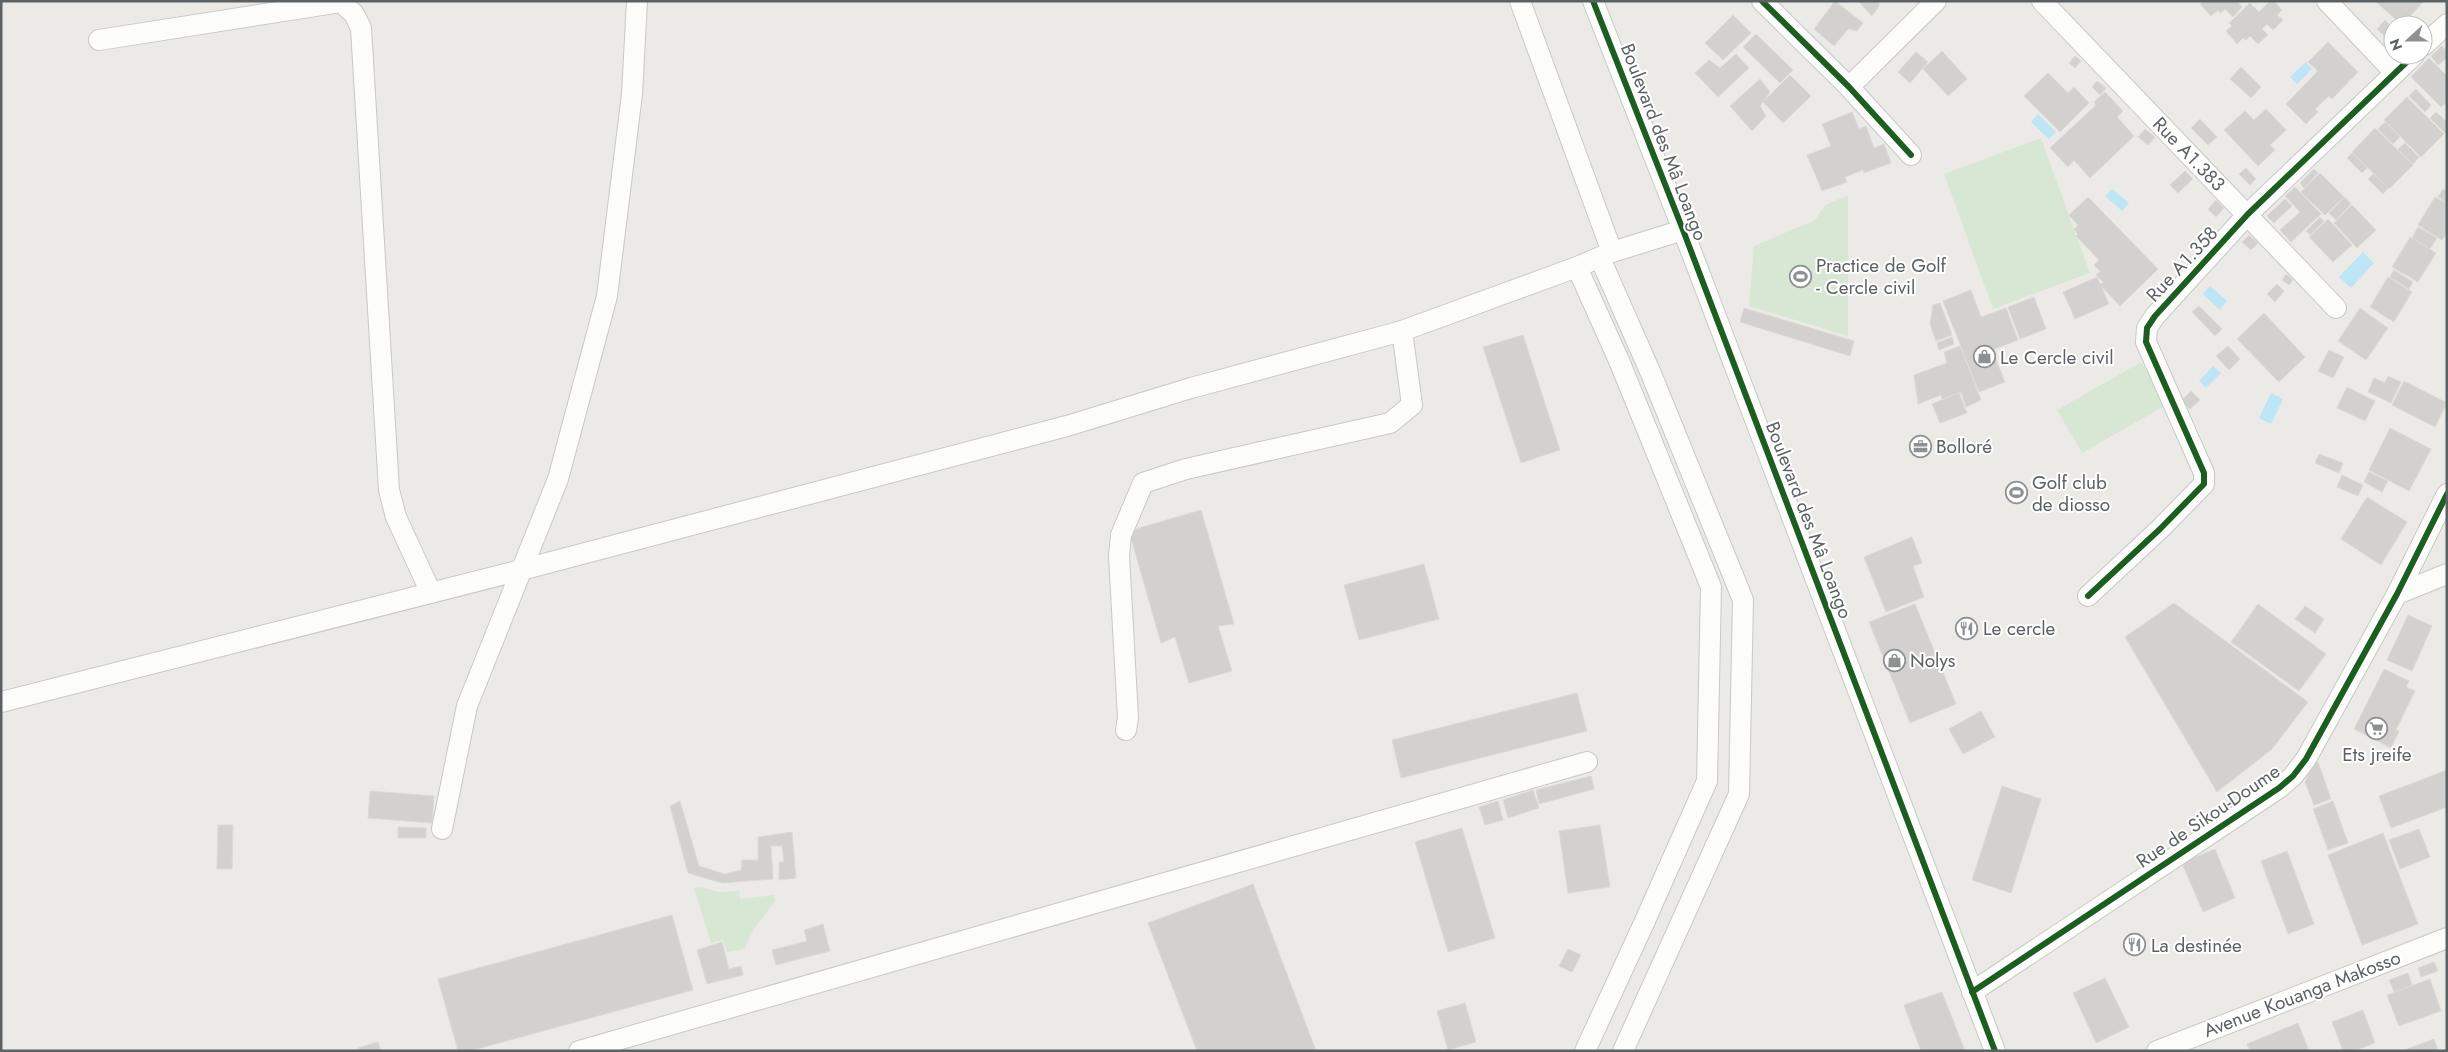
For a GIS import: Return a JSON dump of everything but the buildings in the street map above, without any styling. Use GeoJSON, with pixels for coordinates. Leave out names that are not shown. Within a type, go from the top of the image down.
{"type":"FeatureCollection","features":[{"type":"Feature","properties":{"kind":"street"},"geometry":{"type":"LineString","coordinates":[[442,829],[467,706],[558,478],[607,296],[632,94],[636,1]]}},
{"type":"Feature","properties":{"kind":"street"},"geometry":{"type":"LineString","coordinates":[[1520,1],[1606,255],[1652,376],[1743,600],[1739,794],[1623,1051]]}},
{"type":"Feature","properties":{"kind":"street","name":"Boulevard des Mâ Loango"},"geometry":{"type":"LineString","coordinates":[[1593,1],[1683,230],[1995,1051]]}},
{"type":"Feature","properties":{"kind":"street"},"geometry":{"type":"LineString","coordinates":[[1762,1],[1849,87],[1911,155]]}},
{"type":"Feature","properties":{"kind":"street"},"geometry":{"type":"LineString","coordinates":[[1849,87],[1936,1]]}},
{"type":"Feature","properties":{"kind":"street","name":"Rue A1.383"},"geometry":{"type":"LineString","coordinates":[[2042,1],[2336,308]]}},
{"type":"Feature","properties":{"kind":"street"},"geometry":{"type":"LineString","coordinates":[[2328,1],[2395,73]]}},
{"type":"Feature","properties":{"kind":"street"},"geometry":{"type":"LineString","coordinates":[[98,40],[341,2],[354,14],[361,28],[389,490],[396,517],[431,593]]}},
{"type":"Feature","properties":{"kind":"street"},"geometry":{"type":"LineString","coordinates":[[2433,37],[2447,24]]}},
{"type":"Feature","properties":{"kind":"street","name":"Rue A1.358"},"geometry":{"type":"LineString","coordinates":[[2088,596],[2197,493],[2204,484],[2204,473],[2146,342],[2147,328],[2155,316],[2248,214],[2403,65]]}},
{"type":"Feature","properties":{"kind":"street"},"geometry":{"type":"LineString","coordinates":[[1,702],[521,570],[1058,428],[1191,388],[1402,331],[1606,255],[1683,230]]}},
{"type":"Feature","properties":{"kind":"street"},"geometry":{"type":"LineString","coordinates":[[1577,267],[1620,363],[1711,587],[1707,781],[1585,1051]]}},
{"type":"Feature","properties":{"kind":"street"},"geometry":{"type":"LineString","coordinates":[[1126,730],[1128,718],[1120,556],[1121,535],[1143,483],[1186,469],[1390,423],[1412,406],[1402,331]]}},
{"type":"Feature","properties":{"kind":"street","name":"Rue de Sikou-Doume"},"geometry":{"type":"LineString","coordinates":[[1972,992],[2271,793],[2293,776],[2306,759],[2397,594],[2447,494]]}},
{"type":"Feature","properties":{"kind":"street"},"geometry":{"type":"LineString","coordinates":[[2397,594],[2447,574]]}},
{"type":"Feature","properties":{"kind":"street"},"geometry":{"type":"LineString","coordinates":[[579,1051],[1586,762]]}},
{"type":"Feature","properties":{"kind":"street","name":"Avenue Kouanga Makosso"},"geometry":{"type":"LineString","coordinates":[[2157,1051],[2447,938]]}},
{"type":"Feature","properties":{"kind":"green space"},"geometry":{"type":"Polygon","coordinates":[[[2041,138],[2090,273],[1993,309],[1944,174],[2041,138]]]}},
{"type":"Feature","properties":{"kind":"green space","name":"Practice de Golf - Cercle civil"},"geometry":{"type":"Polygon","coordinates":[[[1848,195],[1848,336],[1749,306],[1754,246],[1815,220],[1825,205],[1848,195]]]}},
{"type":"Feature","properties":{"kind":"green space"},"geometry":{"type":"Polygon","coordinates":[[[2141,362],[2166,405],[2082,453],[2057,410],[2141,362]]]}},
{"type":"Feature","properties":{"kind":"green space"},"geometry":{"type":"Polygon","coordinates":[[[700,887],[719,892],[739,891],[740,899],[774,895],[775,901],[754,929],[744,949],[727,952],[723,940],[711,943],[694,888],[700,887]]]}},
{"type":"Feature","properties":{"kind":"water"},"geometry":{"type":"Polygon","coordinates":[[[2306,62],[2312,69],[2297,84],[2290,77],[2306,62]]]}},
{"type":"Feature","properties":{"kind":"water"},"geometry":{"type":"Polygon","coordinates":[[[2038,114],[2056,132],[2049,139],[2031,122],[2038,114]]]}},
{"type":"Feature","properties":{"kind":"water"},"geometry":{"type":"Polygon","coordinates":[[[2112,189],[2129,203],[2122,211],[2105,196],[2112,189]]]}},
{"type":"Feature","properties":{"kind":"water"},"geometry":{"type":"Polygon","coordinates":[[[2363,252],[2374,263],[2351,288],[2339,277],[2363,252]]]}},
{"type":"Feature","properties":{"kind":"water"},"geometry":{"type":"Polygon","coordinates":[[[2210,286],[2227,301],[2220,310],[2203,294],[2210,286]]]}},
{"type":"Feature","properties":{"kind":"water"},"geometry":{"type":"Polygon","coordinates":[[[2213,366],[2221,373],[2206,388],[2199,381],[2213,366]]]}},
{"type":"Feature","properties":{"kind":"water"},"geometry":{"type":"Polygon","coordinates":[[[2271,393],[2283,399],[2271,424],[2259,418],[2271,393]]]}},
{"type":"Feature","properties":{"kind":"cycle path"},"geometry":{"type":"LineString","coordinates":[[1593,1],[1683,230],[1995,1051]]}},
{"type":"Feature","properties":{"kind":"cycle path"},"geometry":{"type":"LineString","coordinates":[[1762,1],[1849,87],[1911,155]]}},
{"type":"Feature","properties":{"kind":"cycle path"},"geometry":{"type":"LineString","coordinates":[[2088,596],[2160,529],[2204,484],[2204,473],[2146,342],[2147,328],[2155,316],[2248,214],[2404,65]]}},
{"type":"Feature","properties":{"kind":"cycle path"},"geometry":{"type":"LineString","coordinates":[[1972,992],[2279,788],[2293,776],[2306,759],[2397,594],[2447,494]]}},
{"type":"Feature","properties":{"kind":"place","name":"Practice de Golf - Cercle civil"},"geometry":{"type":"Point","coordinates":[1800,276]}},
{"type":"Feature","properties":{"kind":"place","name":"Le Cercle civil"},"geometry":{"type":"Point","coordinates":[1984,357]}},
{"type":"Feature","properties":{"kind":"place","name":"Bolloré"},"geometry":{"type":"Point","coordinates":[1920,446]}},
{"type":"Feature","properties":{"kind":"place","name":"Golf club de diosso"},"geometry":{"type":"Point","coordinates":[2016,493]}},
{"type":"Feature","properties":{"kind":"place","name":"Le cercle"},"geometry":{"type":"Point","coordinates":[1967,628]}},
{"type":"Feature","properties":{"kind":"place","name":"Nolys"},"geometry":{"type":"Point","coordinates":[1894,660]}},
{"type":"Feature","properties":{"kind":"place","name":"Ets jreife"},"geometry":{"type":"Point","coordinates":[2377,728]}},
{"type":"Feature","properties":{"kind":"place","name":"La destinée"},"geometry":{"type":"Point","coordinates":[2135,945]}}]}
